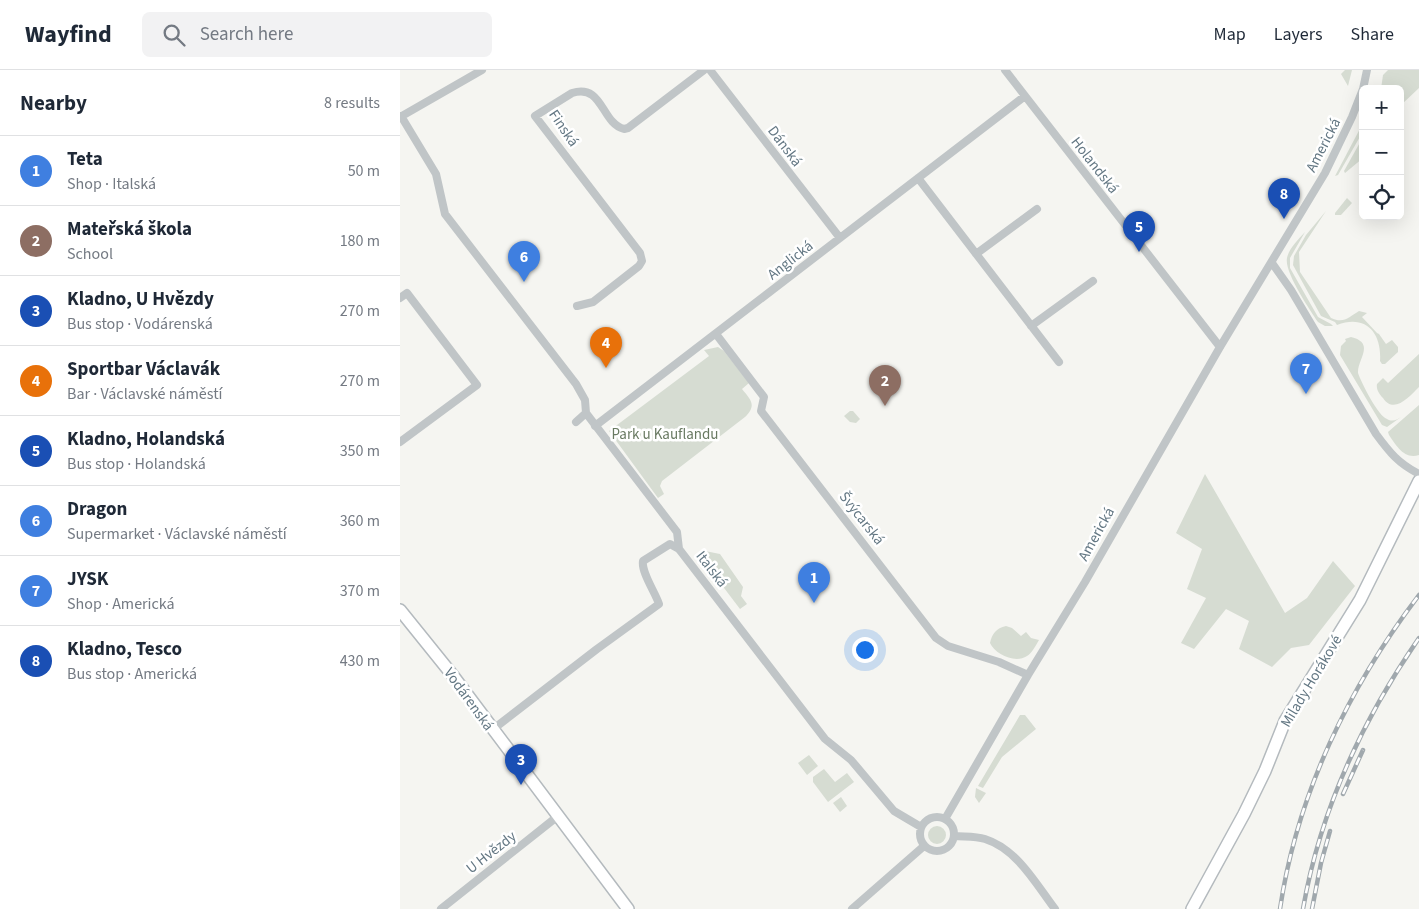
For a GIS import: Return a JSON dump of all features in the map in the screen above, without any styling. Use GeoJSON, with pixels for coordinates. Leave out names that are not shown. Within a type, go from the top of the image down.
{"type":"FeatureCollection","features":[{"type":"Feature","properties":{"kind":"street"},"geometry":{"type":"LineString","coordinates":[[482,70],[401,117],[436,174],[445,214],[576,384],[585,400],[586,412],[595,426],[676,532],[679,549]]}},
{"type":"Feature","properties":{"kind":"street","name":"Finská"},"geometry":{"type":"LineString","coordinates":[[577,306],[593,302],[639,266],[642,261],[640,253],[535,116],[572,93],[578,91],[589,92],[616,125],[624,129],[628,128],[704,70]]}},
{"type":"Feature","properties":{"kind":"street","name":"Dánská"},"geometry":{"type":"LineString","coordinates":[[710,70],[840,238]]}},
{"type":"Feature","properties":{"kind":"street","name":"Holandská"},"geometry":{"type":"LineString","coordinates":[[1005,70],[1220,347]]}},
{"type":"Feature","properties":{"kind":"street","name":"Americká"},"geometry":{"type":"LineString","coordinates":[[1364,85],[1367,70]]}},
{"type":"Feature","properties":{"kind":"street","name":"Anglická"},"geometry":{"type":"LineString","coordinates":[[595,426],[1024,96]]}},
{"type":"Feature","properties":{"kind":"street","name":"Americká"},"geometry":{"type":"LineString","coordinates":[[945,819],[1028,675],[1081,589],[1220,347],[1325,173],[1359,99]]}},
{"type":"Feature","properties":{"kind":"street"},"geometry":{"type":"LineString","coordinates":[[918,178],[1059,362]]}},
{"type":"Feature","properties":{"kind":"street"},"geometry":{"type":"LineString","coordinates":[[976,254],[1037,209]]}},
{"type":"Feature","properties":{"kind":"street"},"geometry":{"type":"LineString","coordinates":[[1272,263],[1291,290],[1376,434],[1387,449],[1404,466],[1419,474]]}},
{"type":"Feature","properties":{"kind":"street"},"geometry":{"type":"LineString","coordinates":[[1031,326],[1093,280]]}},
{"type":"Feature","properties":{"kind":"street"},"geometry":{"type":"LineString","coordinates":[[400,298],[406,293],[477,385],[403,440]]}},
{"type":"Feature","properties":{"kind":"street","name":"Švýcarská"},"geometry":{"type":"LineString","coordinates":[[716,334],[764,397],[761,411],[936,638],[948,646],[999,662],[1028,675]]}},
{"type":"Feature","properties":{"kind":"street"},"geometry":{"type":"LineString","coordinates":[[576,422],[586,412]]}},
{"type":"Feature","properties":{"kind":"street","name":"Milady Horákové"},"geometry":{"type":"LineString","coordinates":[[1192,909],[1244,814],[1285,721],[1360,600],[1419,481]]}},
{"type":"Feature","properties":{"kind":"street","name":"Italská"},"geometry":{"type":"LineString","coordinates":[[492,730],[659,604],[642,568],[643,562],[670,544],[679,549],[821,734],[851,760],[894,811],[921,827]]}},
{"type":"Feature","properties":{"kind":"street","name":"Vodárenská"},"geometry":{"type":"LineString","coordinates":[[400,610],[454,677],[628,909]]}},
{"type":"Feature","properties":{"kind":"street","name":"U Hvězdy"},"geometry":{"type":"LineString","coordinates":[[441,909],[558,816]]}},
{"type":"Feature","properties":{"kind":"street"},"geometry":{"type":"LineString","coordinates":[[933,818],[945,819],[952,826],[954,836],[950,845],[942,851],[933,851],[924,846],[920,836],[921,827],[927,820],[933,818]]}},
{"type":"Feature","properties":{"kind":"street"},"geometry":{"type":"LineString","coordinates":[[954,836],[984,838],[1002,847],[1014,856],[1055,909]]}},
{"type":"Feature","properties":{"kind":"street"},"geometry":{"type":"LineString","coordinates":[[852,909],[924,846]]}},
{"type":"Feature","properties":{"kind":"green space"},"geometry":{"type":"Polygon","coordinates":[[[1345,70],[1352,70],[1348,86],[1341,74],[1345,70]]]}},
{"type":"Feature","properties":{"kind":"green space"},"geometry":{"type":"Polygon","coordinates":[[[1388,70],[1419,70],[1419,88],[1404,102],[1404,85],[1382,85],[1383,75],[1388,70]]]}},
{"type":"Feature","properties":{"kind":"green space"},"geometry":{"type":"Polygon","coordinates":[[[1359,131],[1359,138],[1338,175],[1335,176],[1359,131]]]}},
{"type":"Feature","properties":{"kind":"green space"},"geometry":{"type":"Polygon","coordinates":[[[1359,144],[1359,161],[1345,173],[1344,171],[1359,144]]]}},
{"type":"Feature","properties":{"kind":"green space"},"geometry":{"type":"Polygon","coordinates":[[[1347,198],[1352,203],[1341,215],[1335,215],[1335,213],[1347,198]]]}},
{"type":"Feature","properties":{"kind":"green space"},"geometry":{"type":"Polygon","coordinates":[[[1326,211],[1299,252],[1300,272],[1331,318],[1343,320],[1359,311],[1367,313],[1362,317],[1386,344],[1392,340],[1398,347],[1398,352],[1385,364],[1382,364],[1380,361],[1378,342],[1370,328],[1356,322],[1337,325],[1335,322],[1321,316],[1293,265],[1294,256],[1306,235],[1326,211]]]}},
{"type":"Feature","properties":{"kind":"green space"},"geometry":{"type":"Polygon","coordinates":[[[1305,232],[1290,258],[1290,268],[1318,317],[1333,326],[1325,326],[1318,322],[1298,291],[1289,272],[1287,264],[1288,254],[1305,232]]]}},
{"type":"Feature","properties":{"kind":"green space"},"geometry":{"type":"Polygon","coordinates":[[[1351,337],[1362,343],[1364,348],[1358,373],[1375,406],[1383,417],[1389,420],[1401,417],[1387,427],[1382,425],[1340,355],[1341,346],[1346,341],[1345,339],[1351,337]]]}},
{"type":"Feature","properties":{"kind":"green space","name":"Park u Kauflandu"},"geometry":{"type":"Polygon","coordinates":[[[718,347],[724,351],[749,383],[742,389],[750,400],[751,409],[745,417],[662,481],[660,486],[664,494],[658,498],[609,431],[709,356],[704,350],[718,347]]]}},
{"type":"Feature","properties":{"kind":"green space"},"geometry":{"type":"Polygon","coordinates":[[[1419,354],[1419,387],[1402,402],[1392,405],[1387,403],[1379,393],[1377,384],[1383,378],[1388,383],[1419,354]]]}},
{"type":"Feature","properties":{"kind":"green space"},"geometry":{"type":"Polygon","coordinates":[[[1419,405],[1419,455],[1414,456],[1401,451],[1388,432],[1419,405]]]}},
{"type":"Feature","properties":{"kind":"green space"},"geometry":{"type":"Polygon","coordinates":[[[853,411],[860,419],[856,423],[850,422],[844,416],[853,411]]]}},
{"type":"Feature","properties":{"kind":"green space"},"geometry":{"type":"Polygon","coordinates":[[[1205,474],[1285,613],[1307,598],[1333,561],[1355,586],[1309,645],[1291,648],[1272,667],[1239,649],[1249,621],[1226,609],[1194,649],[1181,643],[1206,598],[1187,589],[1202,549],[1176,533],[1205,474]]]}},
{"type":"Feature","properties":{"kind":"green space"},"geometry":{"type":"Polygon","coordinates":[[[705,551],[720,554],[743,587],[741,596],[747,604],[740,609],[699,555],[705,551]]]}},
{"type":"Feature","properties":{"kind":"green space"},"geometry":{"type":"Polygon","coordinates":[[[1006,626],[1012,628],[1021,636],[1026,632],[1031,638],[1039,640],[1029,655],[1017,659],[1006,657],[996,651],[990,643],[993,634],[1006,626]]]}},
{"type":"Feature","properties":{"kind":"green space"},"geometry":{"type":"Polygon","coordinates":[[[1020,715],[1025,715],[1036,729],[1002,757],[983,788],[978,786],[1020,715]]]}},
{"type":"Feature","properties":{"kind":"green space"},"geometry":{"type":"Polygon","coordinates":[[[809,755],[818,766],[807,775],[798,763],[809,755]]]}},
{"type":"Feature","properties":{"kind":"green space"},"geometry":{"type":"Polygon","coordinates":[[[824,769],[835,782],[847,773],[854,782],[828,802],[813,782],[813,777],[824,769]]]}},
{"type":"Feature","properties":{"kind":"green space"},"geometry":{"type":"Polygon","coordinates":[[[976,788],[986,793],[979,803],[975,797],[976,788]]]}},
{"type":"Feature","properties":{"kind":"green space"},"geometry":{"type":"Polygon","coordinates":[[[841,797],[847,806],[840,812],[833,803],[841,797]]]}},
{"type":"Feature","properties":{"kind":"green space"},"geometry":{"type":"Polygon","coordinates":[[[937,826],[943,829],[946,835],[943,841],[937,844],[931,841],[928,835],[931,829],[937,826]]]}},
{"type":"Feature","properties":{"kind":"railway"},"geometry":{"type":"LineString","coordinates":[[1280,909],[1288,866],[1299,824],[1313,783],[1330,743],[1370,667],[1419,595]]}},
{"type":"Feature","properties":{"kind":"railway"},"geometry":{"type":"LineString","coordinates":[[1303,909],[1320,837],[1346,767],[1380,701],[1419,638]]}},
{"type":"Feature","properties":{"kind":"railway"},"geometry":{"type":"LineString","coordinates":[[1343,794],[1363,750]]}},
{"type":"Feature","properties":{"kind":"railway"},"geometry":{"type":"LineString","coordinates":[[1312,909],[1321,863],[1330,831]]}},
{"type":"Feature","properties":{"kind":"place","name":"Kladno, Tesco"},"geometry":{"type":"Point","coordinates":[1284,219]}},
{"type":"Feature","properties":{"kind":"place","name":"Kladno, Holandská"},"geometry":{"type":"Point","coordinates":[1139,252]}},
{"type":"Feature","properties":{"kind":"place","name":"Dragon"},"geometry":{"type":"Point","coordinates":[524,282]}},
{"type":"Feature","properties":{"kind":"place","name":"Sportbar Václavák"},"geometry":{"type":"Point","coordinates":[606,368]}},
{"type":"Feature","properties":{"kind":"place","name":"JYSK"},"geometry":{"type":"Point","coordinates":[1306,394]}},
{"type":"Feature","properties":{"kind":"place","name":"Mateřská škola"},"geometry":{"type":"Point","coordinates":[885,406]}},
{"type":"Feature","properties":{"kind":"place","name":"Teta"},"geometry":{"type":"Point","coordinates":[814,603]}},
{"type":"Feature","properties":{"kind":"place","name":"Kladno, U Hvězdy"},"geometry":{"type":"Point","coordinates":[521,785]}}]}
